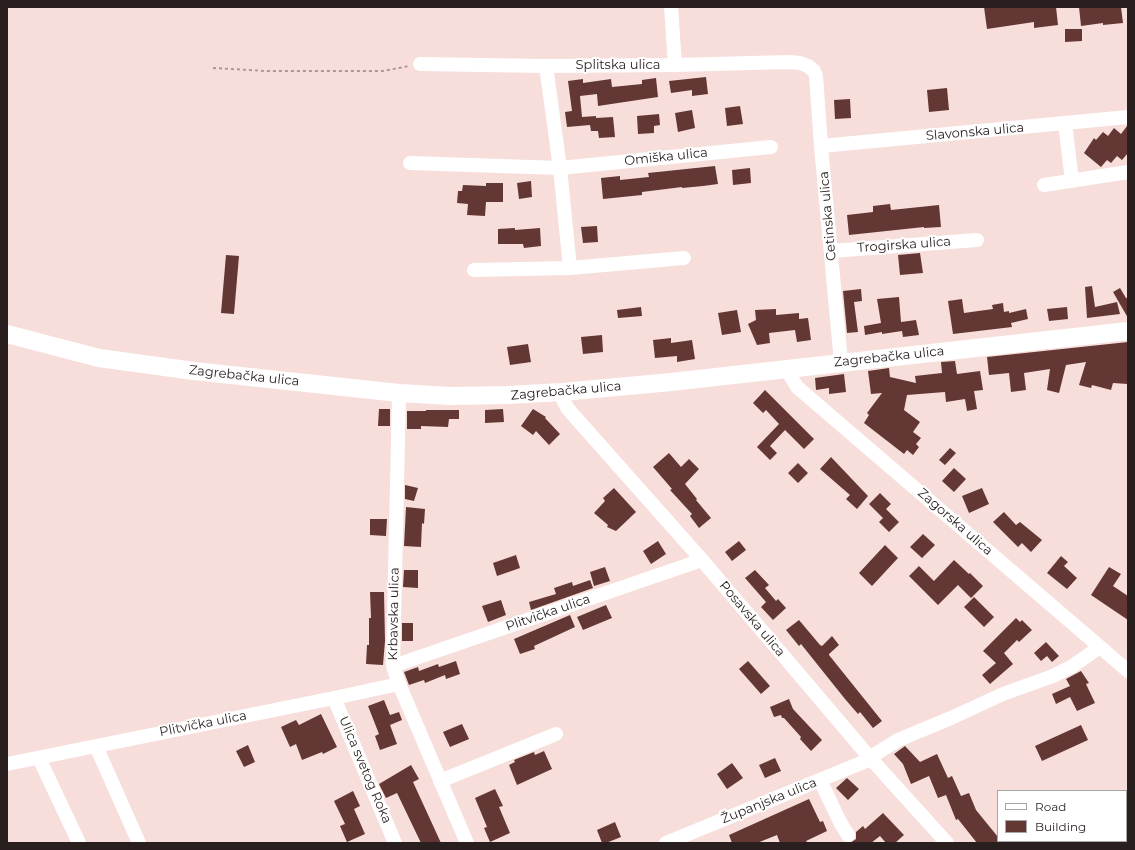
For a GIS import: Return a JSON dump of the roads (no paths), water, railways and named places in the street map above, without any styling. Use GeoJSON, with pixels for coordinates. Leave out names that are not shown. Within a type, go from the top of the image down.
{"type":"FeatureCollection","features":[{"type":"Feature","properties":{"kind":"main road","name":"Zagrebačka ulica"},"geometry":{"type":"LineString","coordinates":[[7,334],[99,358],[194,371],[399,393],[450,396],[506,396],[671,382],[1128,331]]}},
{"type":"Feature","properties":{"kind":"street"},"geometry":{"type":"LineString","coordinates":[[671,7],[676,65]]}},
{"type":"Feature","properties":{"kind":"street","name":"Splitska ulica"},"geometry":{"type":"LineString","coordinates":[[420,64],[546,66],[800,62],[814,71]]}},
{"type":"Feature","properties":{"kind":"street"},"geometry":{"type":"LineString","coordinates":[[546,66],[560,168],[570,268]]}},
{"type":"Feature","properties":{"kind":"street","name":"Cetinska ulica"},"geometry":{"type":"LineString","coordinates":[[814,71],[816,76],[821,146],[842,362]]}},
{"type":"Feature","properties":{"kind":"street","name":"Slavonska ulica"},"geometry":{"type":"LineString","coordinates":[[821,146],[1128,117]]}},
{"type":"Feature","properties":{"kind":"street"},"geometry":{"type":"LineString","coordinates":[[1065,123],[1072,181]]}},
{"type":"Feature","properties":{"kind":"street","name":"Omiška ulica"},"geometry":{"type":"LineString","coordinates":[[410,163],[560,168],[771,147]]}},
{"type":"Feature","properties":{"kind":"street"},"geometry":{"type":"LineString","coordinates":[[1044,186],[1128,172]]}},
{"type":"Feature","properties":{"kind":"street","name":"Trogirska ulica"},"geometry":{"type":"LineString","coordinates":[[831,251],[977,240]]}},
{"type":"Feature","properties":{"kind":"street"},"geometry":{"type":"LineString","coordinates":[[474,270],[570,268],[684,258]]}},
{"type":"Feature","properties":{"kind":"street","name":"Zagorska ulica"},"geometry":{"type":"LineString","coordinates":[[789,368],[791,377],[797,387],[1128,671]]}},
{"type":"Feature","properties":{"kind":"street","name":"Posavska ulica"},"geometry":{"type":"LineString","coordinates":[[562,392],[563,400],[568,409],[702,560],[871,759],[947,843]]}},
{"type":"Feature","properties":{"kind":"street","name":"Krbavska ulica"},"geometry":{"type":"LineString","coordinates":[[399,393],[393,666],[398,684],[467,843]]}},
{"type":"Feature","properties":{"kind":"street","name":"Plitvička ulica"},"geometry":{"type":"LineString","coordinates":[[393,666],[702,560]]}},
{"type":"Feature","properties":{"kind":"street","name":"Županjska ulica"},"geometry":{"type":"LineString","coordinates":[[666,843],[871,759],[877,753],[898,740],[1003,694],[1054,676],[1071,667],[1100,647]]}},
{"type":"Feature","properties":{"kind":"street","name":"Plitvička ulica"},"geometry":{"type":"LineString","coordinates":[[7,764],[398,684]]}},
{"type":"Feature","properties":{"kind":"street","name":"Ulica svetog Roka"},"geometry":{"type":"LineString","coordinates":[[334,698],[396,843]]}},
{"type":"Feature","properties":{"kind":"street"},"geometry":{"type":"LineString","coordinates":[[440,781],[556,734]]}},
{"type":"Feature","properties":{"kind":"street"},"geometry":{"type":"LineString","coordinates":[[96,746],[139,843]]}},
{"type":"Feature","properties":{"kind":"street"},"geometry":{"type":"LineString","coordinates":[[39,758],[79,843]]}},
{"type":"Feature","properties":{"kind":"street"},"geometry":{"type":"LineString","coordinates":[[820,780],[840,822],[848,834]]}}]}
